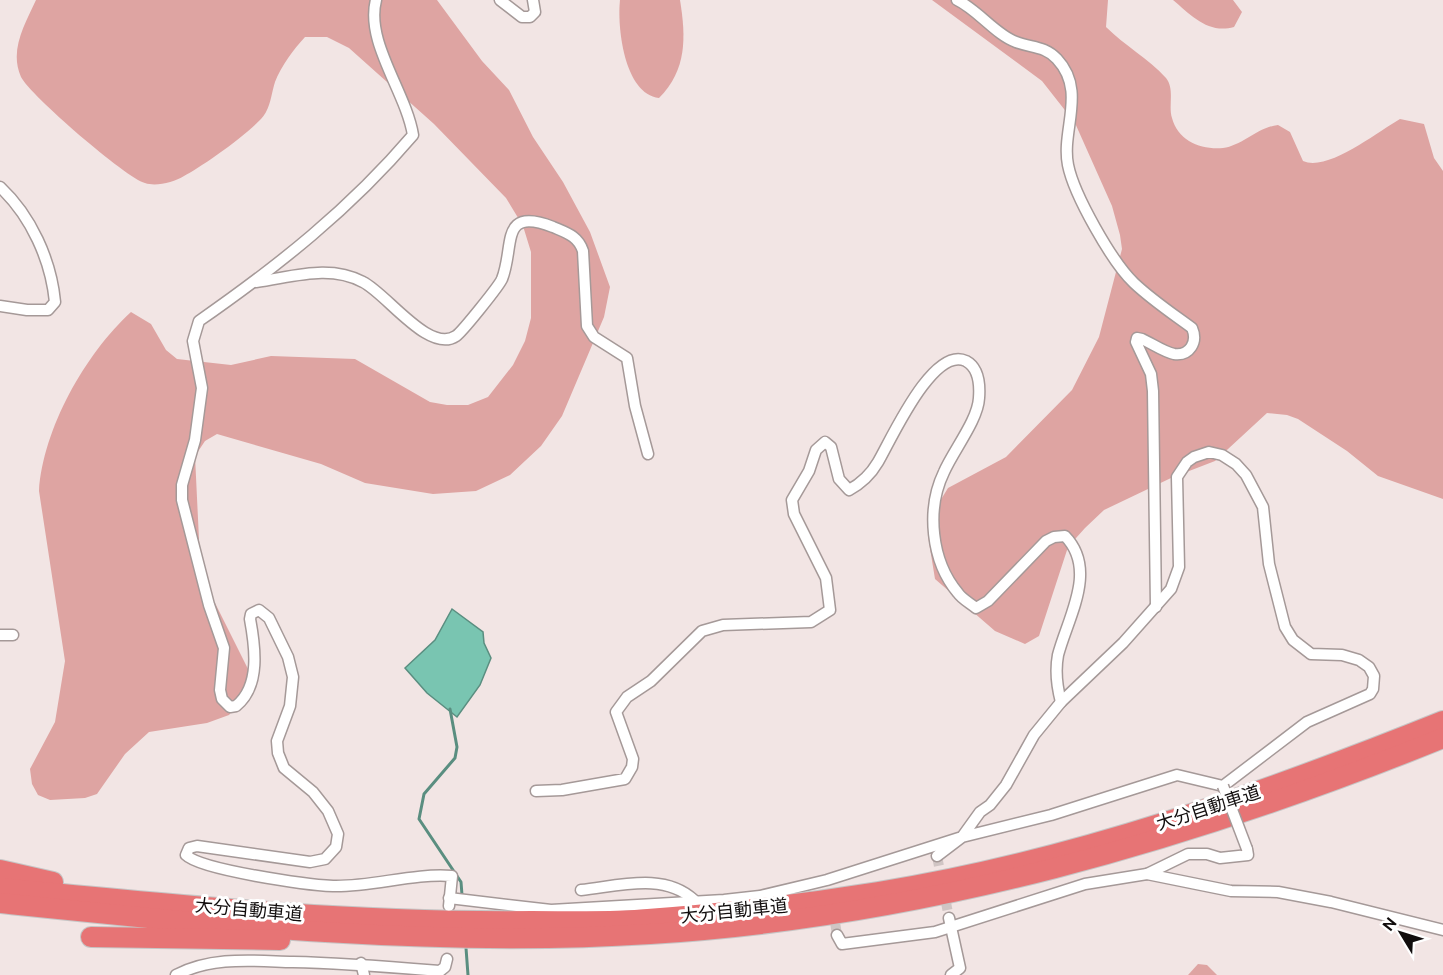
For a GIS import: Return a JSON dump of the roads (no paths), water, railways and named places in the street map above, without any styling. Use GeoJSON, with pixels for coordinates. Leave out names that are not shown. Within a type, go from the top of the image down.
{"type":"FeatureCollection","features":[{"type":"Feature","properties":{"kind":"highway","name":"大分自動車道"},"geometry":{"type":"LineString","coordinates":[[0,888],[319,915],[482,922],[631,920],[794,904],[880,892],[962,876],[1118,837],[1285,782],[1443,721]]}},
{"type":"Feature","properties":{"kind":"highway","name":"大分自動車道"},"geometry":{"type":"LineString","coordinates":[[0,903],[324,932],[487,939],[648,934],[719,929],[810,918],[960,892],[1125,851],[1293,797],[1443,738]]}},
{"type":"Feature","properties":{"kind":"highway"},"geometry":{"type":"LineString","coordinates":[[0,870],[112,891],[319,915]]}},
{"type":"Feature","properties":{"kind":"highway"},"geometry":{"type":"LineString","coordinates":[[90,937],[333,941],[487,939]]}},
{"type":"Feature","properties":{"kind":"street"},"geometry":{"type":"LineString","coordinates":[[376,0],[374,9],[377,39],[403,96],[413,135],[387,166],[305,244],[199,321],[193,340],[202,388],[195,440],[182,485],[182,500],[209,605],[224,648],[220,690],[222,699],[230,706],[236,706],[248,691],[256,659],[250,619],[251,614],[259,610],[269,618],[288,657],[292,677],[290,706],[277,741],[278,753],[284,768],[313,792],[328,811],[338,834],[336,847],[325,859],[310,862],[196,846],[189,848],[186,855],[197,862],[263,877],[334,886],[396,878],[452,876],[451,901],[468,900],[551,910],[602,909],[760,896],[827,880],[962,837],[1051,815],[1177,775],[1222,786]]}},
{"type":"Feature","properties":{"kind":"street"},"geometry":{"type":"LineString","coordinates":[[500,0],[522,17],[530,17],[536,12],[533,0]]}},
{"type":"Feature","properties":{"kind":"street"},"geometry":{"type":"LineString","coordinates":[[957,0],[1015,42],[1042,47],[1058,60],[1071,88],[1073,110],[1067,164],[1075,187],[1121,267],[1134,283],[1192,328],[1195,335],[1194,346],[1187,351],[1174,354],[1142,339],[1137,338],[1136,342],[1150,374],[1152,391],[1156,607]]}},
{"type":"Feature","properties":{"kind":"street"},"geometry":{"type":"LineString","coordinates":[[0,187],[16,203],[40,247],[53,287],[55,302],[48,310],[36,311],[0,306]]}},
{"type":"Feature","properties":{"kind":"street"},"geometry":{"type":"LineString","coordinates":[[253,282],[329,271],[363,281],[380,293],[418,328],[441,340],[456,336],[501,282],[511,233],[519,223],[526,220],[538,222],[571,234],[580,243],[583,251],[587,326],[594,337],[627,358],[634,406],[648,454]]}},
{"type":"Feature","properties":{"kind":"street"},"geometry":{"type":"LineString","coordinates":[[537,791],[562,790],[625,779],[632,767],[633,759],[616,712],[627,698],[651,681],[702,631],[723,625],[781,625],[811,622],[830,610],[826,579],[794,514],[792,500],[809,471],[816,450],[825,442],[831,447],[839,479],[849,490],[861,484],[878,463],[918,393],[941,366],[954,359],[967,362],[977,375],[979,404],[943,473],[935,500],[933,522],[937,546],[945,571],[958,594],[976,608],[988,601],[1046,542],[1054,537],[1065,536],[1075,546],[1080,561],[1080,584],[1058,656],[1056,671],[1061,702]]}},
{"type":"Feature","properties":{"kind":"street"},"geometry":{"type":"LineString","coordinates":[[937,856],[962,837],[1006,785],[1034,735],[1061,702],[1124,643],[1171,588],[1179,567],[1177,477],[1186,462],[1209,452],[1222,455],[1236,464],[1246,476],[1263,507],[1269,564],[1285,627],[1293,640],[1311,654],[1341,655],[1359,660],[1369,667],[1374,676],[1373,689],[1370,694],[1307,722],[1222,786]]}},
{"type":"Feature","properties":{"kind":"street"},"geometry":{"type":"LineString","coordinates":[[0,635],[13,635]]}},
{"type":"Feature","properties":{"kind":"street"},"geometry":{"type":"LineString","coordinates":[[837,935],[842,944],[935,932],[950,922],[1085,884],[1147,874],[1188,854],[1208,854],[1220,858],[1248,855],[1222,786]]}},
{"type":"Feature","properties":{"kind":"street"},"geometry":{"type":"LineString","coordinates":[[1147,874],[1231,891],[1278,892],[1331,902],[1443,930]]}},
{"type":"Feature","properties":{"kind":"street"},"geometry":{"type":"LineString","coordinates":[[827,880],[830,892]]}},
{"type":"Feature","properties":{"kind":"street"},"geometry":{"type":"LineString","coordinates":[[581,890],[661,883],[682,889],[694,900]]}},
{"type":"Feature","properties":{"kind":"street"},"geometry":{"type":"LineString","coordinates":[[950,922],[960,968],[951,975]]}},
{"type":"Feature","properties":{"kind":"street"},"geometry":{"type":"LineString","coordinates":[[176,975],[209,963],[239,960],[361,963],[440,971],[446,967],[447,959]]}},
{"type":"Feature","properties":{"kind":"street"},"geometry":{"type":"LineString","coordinates":[[361,963],[364,975]]}},
{"type":"Feature","properties":{"kind":"waterway"},"geometry":{"type":"LineString","coordinates":[[450,709],[457,747],[455,758],[424,794],[419,819],[461,882],[462,895]]}},
{"type":"Feature","properties":{"kind":"waterway"},"geometry":{"type":"LineString","coordinates":[[466,948],[468,975]]}},
{"type":"Feature","properties":{"kind":"tunnel"},"geometry":{"type":"LineString","coordinates":[[937,856],[949,918]]}},
{"type":"Feature","properties":{"kind":"tunnel"},"geometry":{"type":"LineString","coordinates":[[833,909],[837,935]]}}]}
